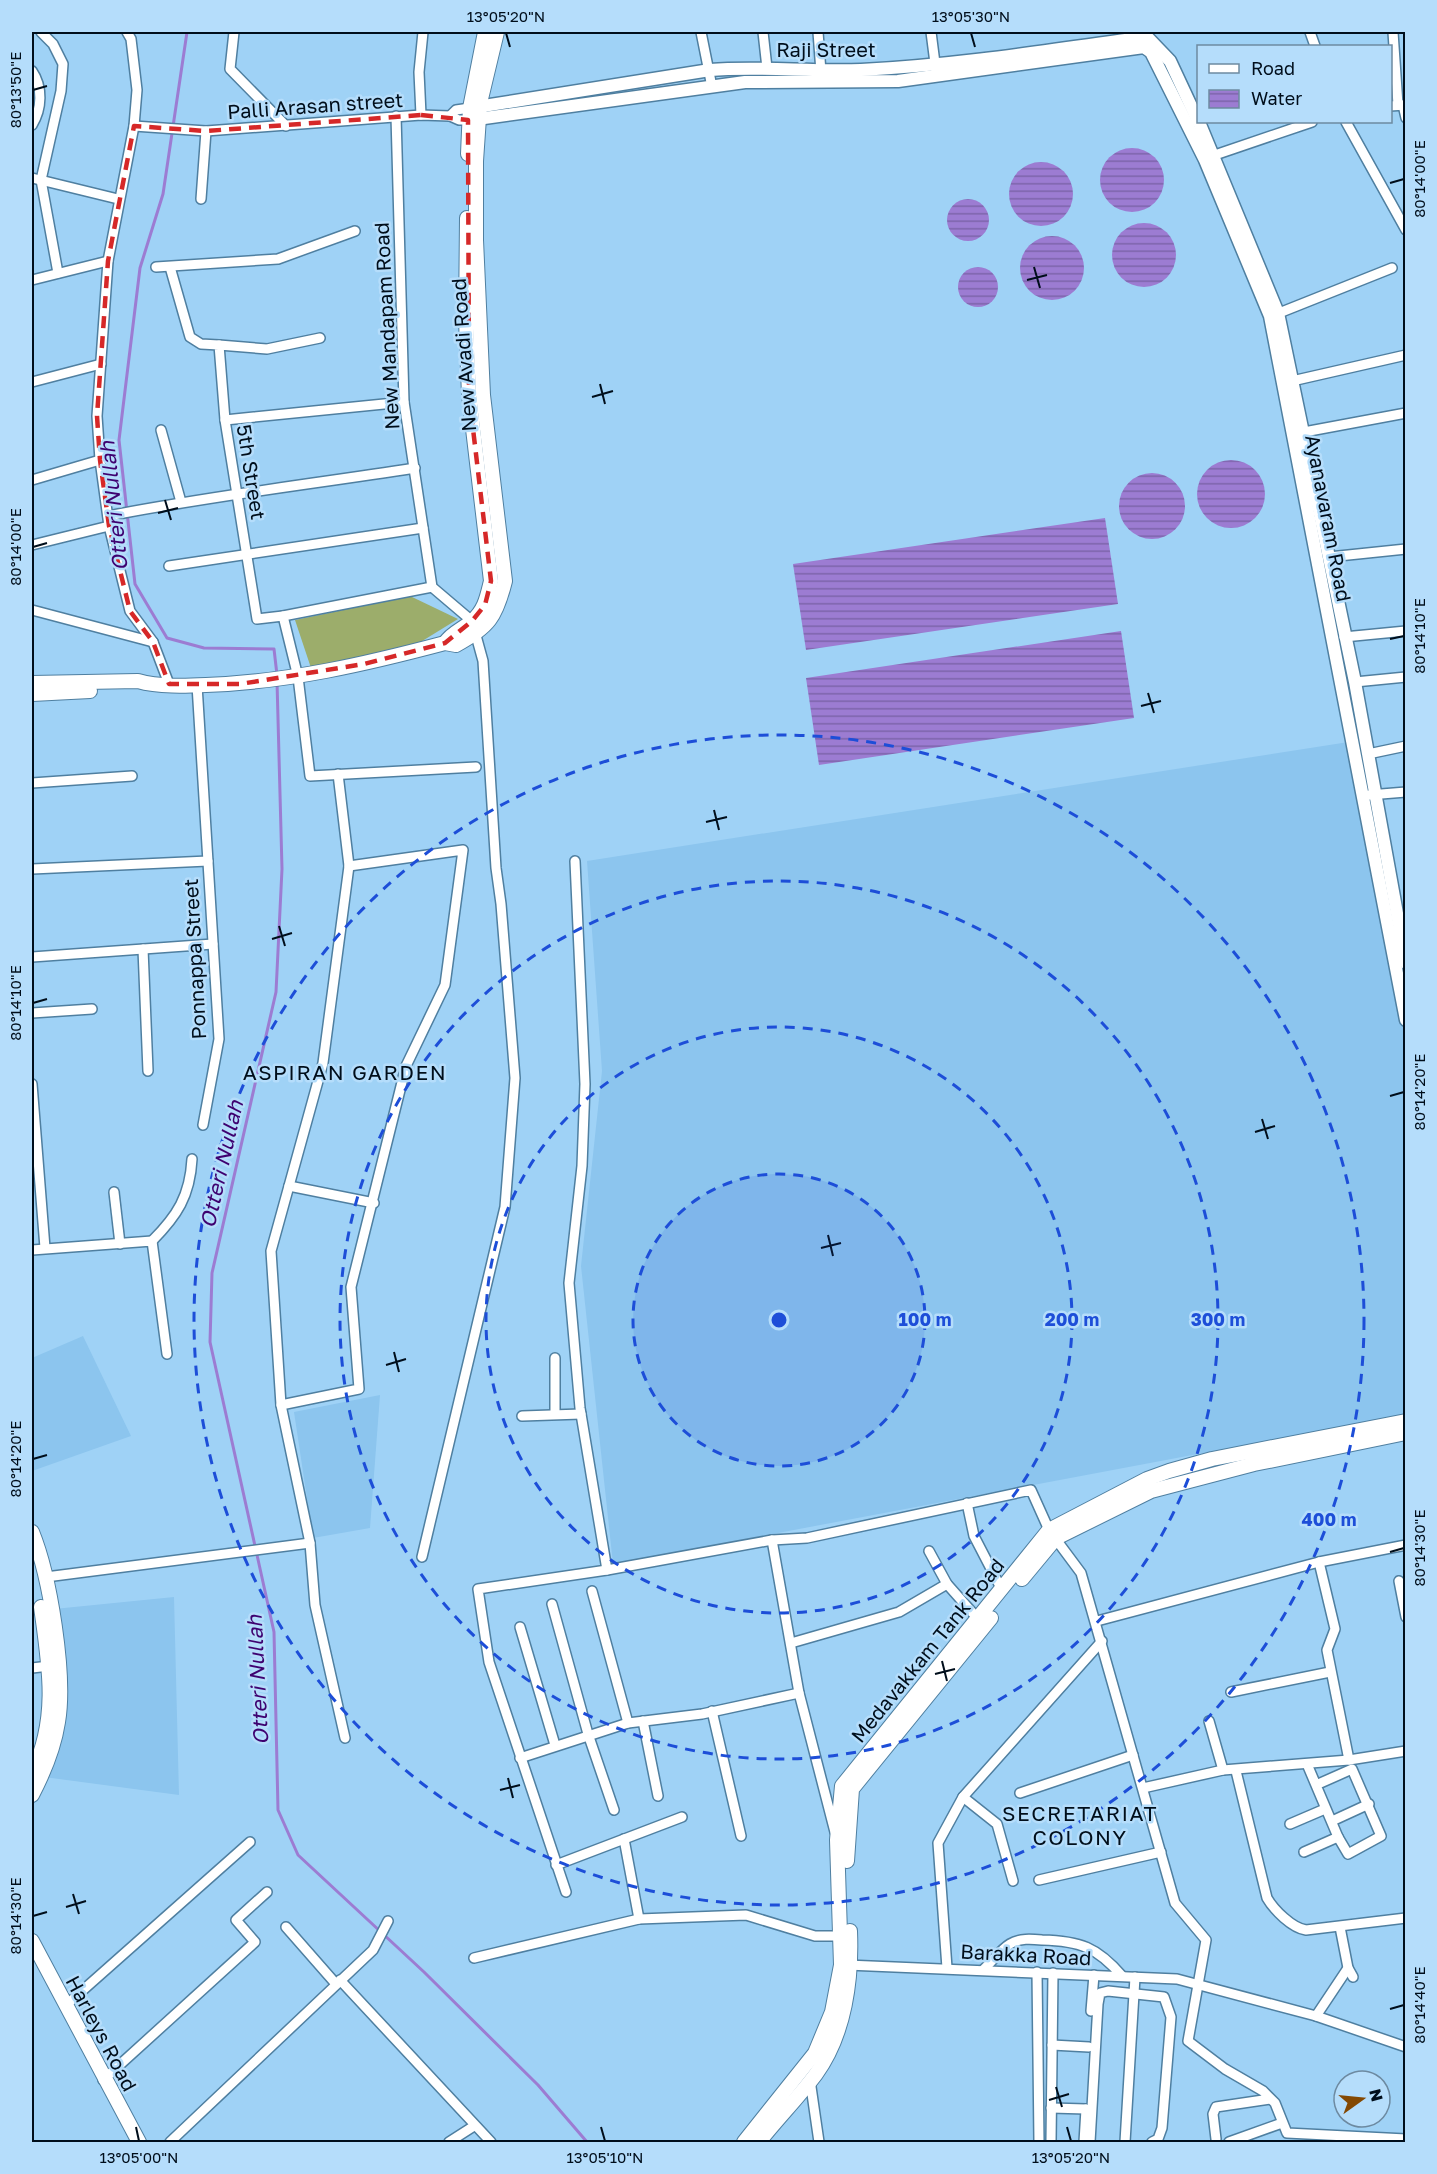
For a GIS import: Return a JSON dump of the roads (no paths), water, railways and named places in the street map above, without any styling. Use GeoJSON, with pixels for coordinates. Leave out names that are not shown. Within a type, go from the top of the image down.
{"type":"FeatureCollection","features":[{"type":"Feature","properties":{"kind":"main road","name":"New Avadi Road"},"geometry":{"type":"LineString","coordinates":[[445,643],[450,634],[472,621],[485,605],[491,581],[470,396],[466,320],[474,114],[485,32]]}},
{"type":"Feature","properties":{"kind":"main road","name":"New Avadi Road"},"geometry":{"type":"LineString","coordinates":[[32,683],[138,681],[149,684],[197,685],[291,678],[364,664],[445,643],[456,645],[486,626],[498,610],[505,581],[483,395],[479,328],[474,114],[497,32]]}},
{"type":"Feature","properties":{"kind":"main road","name":"New Avadi Road"},"geometry":{"type":"LineString","coordinates":[[32,694],[138,688],[149,684]]}},
{"type":"Feature","properties":{"kind":"main road","name":"Medavakkam Tank Road"},"geometry":{"type":"LineString","coordinates":[[744,2142],[815,2054],[832,2012],[846,1965],[842,1936],[837,1840],[843,1786],[940,1662],[1053,1534],[1147,1479],[1169,1471],[1212,1459],[1406,1421]]}},
{"type":"Feature","properties":{"kind":"main road","name":"Medavakkam Tank Road"},"geometry":{"type":"LineString","coordinates":[[759,2142],[817,2073],[840,2024],[846,1965],[846,1848],[852,1789],[1053,1534],[1151,1491],[1254,1464],[1406,1433]]}},
{"type":"Feature","properties":{"kind":"main road"},"geometry":{"type":"LineString","coordinates":[[32,1532],[46,1577],[60,1686],[59,1721],[43,1774],[32,1795]]}},
{"type":"Feature","properties":{"kind":"main road"},"geometry":{"type":"LineString","coordinates":[[32,1559],[38,1580],[49,1666],[48,1724],[32,1773]]}},
{"type":"Feature","properties":{"kind":"main road","name":"Harleys Road"},"geometry":{"type":"LineString","coordinates":[[32,1941],[139,2142]]}},
{"type":"Feature","properties":{"kind":"street"},"geometry":{"type":"LineString","coordinates":[[41,32],[53,44],[63,63],[61,91],[36,179],[58,273]]}},
{"type":"Feature","properties":{"kind":"street"},"geometry":{"type":"LineString","coordinates":[[127,32],[131,39],[137,90],[134,126],[118,199],[108,261],[97,416],[100,460],[130,611],[153,642],[170,684]]}},
{"type":"Feature","properties":{"kind":"street"},"geometry":{"type":"LineString","coordinates":[[234,32],[230,69],[286,126]]}},
{"type":"Feature","properties":{"kind":"street"},"geometry":{"type":"LineString","coordinates":[[421,115],[419,72],[423,32]]}},
{"type":"Feature","properties":{"kind":"street"},"geometry":{"type":"LineString","coordinates":[[701,32],[712,87]]}},
{"type":"Feature","properties":{"kind":"street"},"geometry":{"type":"LineString","coordinates":[[763,32],[767,68]]}},
{"type":"Feature","properties":{"kind":"street"},"geometry":{"type":"LineString","coordinates":[[818,32],[821,72]]}},
{"type":"Feature","properties":{"kind":"street"},"geometry":{"type":"LineString","coordinates":[[932,32],[936,70]]}},
{"type":"Feature","properties":{"kind":"street"},"geometry":{"type":"LineString","coordinates":[[1393,32],[1399,105],[1406,118]]}},
{"type":"Feature","properties":{"kind":"street","name":"Raji Street"},"geometry":{"type":"LineString","coordinates":[[474,114],[590,90],[710,70],[767,68],[821,72],[936,70],[1145,39]]}},
{"type":"Feature","properties":{"kind":"street","name":"Ayanavaram Road"},"geometry":{"type":"LineString","coordinates":[[1145,39],[1170,61],[1197,117]]}},
{"type":"Feature","properties":{"kind":"street","name":"Ayanavaram Road"},"geometry":{"type":"LineString","coordinates":[[1145,39],[1210,157]]}},
{"type":"Feature","properties":{"kind":"street","name":"Raji Street"},"geometry":{"type":"LineString","coordinates":[[474,114],[592,104],[745,82],[898,81],[936,70]]}},
{"type":"Feature","properties":{"kind":"street"},"geometry":{"type":"LineString","coordinates":[[32,71],[40,92],[39,108],[32,125]]}},
{"type":"Feature","properties":{"kind":"street"},"geometry":{"type":"LineString","coordinates":[[590,90],[592,104]]}},
{"type":"Feature","properties":{"kind":"street","name":"Palli Arasan street"},"geometry":{"type":"LineString","coordinates":[[134,126],[206,131],[396,116],[450,116],[459,120],[474,114]]}},
{"type":"Feature","properties":{"kind":"street","name":"New Mandapam Road"},"geometry":{"type":"LineString","coordinates":[[396,116],[404,402],[432,587]]}},
{"type":"Feature","properties":{"kind":"street","name":"Ayanavaram Road"},"geometry":{"type":"LineString","coordinates":[[1200,123],[1210,157],[1274,315],[1304,432],[1368,754],[1369,795],[1406,1020]]}},
{"type":"Feature","properties":{"kind":"street"},"geometry":{"type":"LineString","coordinates":[[1210,157],[1309,123]]}},
{"type":"Feature","properties":{"kind":"street"},"geometry":{"type":"LineString","coordinates":[[1347,123],[1406,230]]}},
{"type":"Feature","properties":{"kind":"street"},"geometry":{"type":"LineString","coordinates":[[201,199],[206,131]]}},
{"type":"Feature","properties":{"kind":"street"},"geometry":{"type":"LineString","coordinates":[[36,179],[118,199]]}},
{"type":"Feature","properties":{"kind":"street"},"geometry":{"type":"LineString","coordinates":[[156,267],[278,260],[355,231]]}},
{"type":"Feature","properties":{"kind":"street"},"geometry":{"type":"LineString","coordinates":[[32,280],[108,261]]}},
{"type":"Feature","properties":{"kind":"street"},"geometry":{"type":"LineString","coordinates":[[170,267],[190,337],[201,344],[267,349],[320,339]]}},
{"type":"Feature","properties":{"kind":"street"},"geometry":{"type":"LineString","coordinates":[[1274,315],[1392,268]]}},
{"type":"Feature","properties":{"kind":"street","name":"Ayanavaram Road"},"geometry":{"type":"LineString","coordinates":[[1274,315],[1369,795],[1406,963]]}},
{"type":"Feature","properties":{"kind":"street","name":"5th Street"},"geometry":{"type":"LineString","coordinates":[[219,345],[225,420],[257,619],[283,616]]}},
{"type":"Feature","properties":{"kind":"street"},"geometry":{"type":"LineString","coordinates":[[1292,381],[1406,355]]}},
{"type":"Feature","properties":{"kind":"street"},"geometry":{"type":"LineString","coordinates":[[32,382],[101,364]]}},
{"type":"Feature","properties":{"kind":"street"},"geometry":{"type":"LineString","coordinates":[[225,420],[404,402]]}},
{"type":"Feature","properties":{"kind":"street"},"geometry":{"type":"LineString","coordinates":[[1304,432],[1406,413]]}},
{"type":"Feature","properties":{"kind":"street"},"geometry":{"type":"LineString","coordinates":[[161,429],[181,502]]}},
{"type":"Feature","properties":{"kind":"street"},"geometry":{"type":"LineString","coordinates":[[32,480],[100,460]]}},
{"type":"Feature","properties":{"kind":"street"},"geometry":{"type":"LineString","coordinates":[[32,545],[133,511],[415,468]]}},
{"type":"Feature","properties":{"kind":"street"},"geometry":{"type":"LineString","coordinates":[[169,566],[423,528]]}},
{"type":"Feature","properties":{"kind":"street"},"geometry":{"type":"LineString","coordinates":[[1329,557],[1406,549]]}},
{"type":"Feature","properties":{"kind":"street"},"geometry":{"type":"LineString","coordinates":[[422,1557],[505,1208],[515,1078],[496,868],[483,661],[472,621],[432,587],[283,616],[291,678],[310,776],[476,767]]}},
{"type":"Feature","properties":{"kind":"street"},"geometry":{"type":"LineString","coordinates":[[32,610],[153,642]]}},
{"type":"Feature","properties":{"kind":"street"},"geometry":{"type":"LineString","coordinates":[[1344,637],[1406,631]]}},
{"type":"Feature","properties":{"kind":"street"},"geometry":{"type":"LineString","coordinates":[[1355,682],[1406,677]]}},
{"type":"Feature","properties":{"kind":"street","name":"Ponnappa Street"},"geometry":{"type":"LineString","coordinates":[[197,685],[219,1039],[203,1125]]}},
{"type":"Feature","properties":{"kind":"street"},"geometry":{"type":"LineString","coordinates":[[1368,754],[1406,746]]}},
{"type":"Feature","properties":{"kind":"street"},"geometry":{"type":"LineString","coordinates":[[338,774],[349,866],[322,1063],[271,1251],[282,1405],[310,1543],[315,1605],[345,1738]]}},
{"type":"Feature","properties":{"kind":"street"},"geometry":{"type":"LineString","coordinates":[[32,783],[132,776]]}},
{"type":"Feature","properties":{"kind":"street"},"geometry":{"type":"LineString","coordinates":[[1369,795],[1406,792]]}},
{"type":"Feature","properties":{"kind":"street"},"geometry":{"type":"LineString","coordinates":[[282,1405],[359,1389],[351,1287],[374,1203],[406,1066],[445,985],[463,850],[349,866]]}},
{"type":"Feature","properties":{"kind":"street","name":"Ponnappa Street"},"geometry":{"type":"LineString","coordinates":[[32,869],[207,861]]}},
{"type":"Feature","properties":{"kind":"street"},"geometry":{"type":"LineString","coordinates":[[575,861],[584,1106],[582,1166],[568,1283],[581,1414],[607,1570]]}},
{"type":"Feature","properties":{"kind":"street"},"geometry":{"type":"LineString","coordinates":[[32,957],[213,944]]}},
{"type":"Feature","properties":{"kind":"street"},"geometry":{"type":"LineString","coordinates":[[143,949],[148,1071]]}},
{"type":"Feature","properties":{"kind":"street"},"geometry":{"type":"LineString","coordinates":[[32,1013],[92,1009]]}},
{"type":"Feature","properties":{"kind":"street"},"geometry":{"type":"LineString","coordinates":[[32,1084],[45,1248]]}},
{"type":"Feature","properties":{"kind":"street"},"geometry":{"type":"LineString","coordinates":[[32,1250],[152,1241],[177,1215],[191,1179],[192,1160]]}},
{"type":"Feature","properties":{"kind":"street"},"geometry":{"type":"LineString","coordinates":[[289,1186],[374,1203]]}},
{"type":"Feature","properties":{"kind":"street"},"geometry":{"type":"LineString","coordinates":[[114,1192],[120,1244]]}},
{"type":"Feature","properties":{"kind":"street"},"geometry":{"type":"LineString","coordinates":[[152,1241],[161,1324],[167,1354]]}},
{"type":"Feature","properties":{"kind":"street"},"geometry":{"type":"LineString","coordinates":[[555,1358],[555,1414]]}},
{"type":"Feature","properties":{"kind":"street"},"geometry":{"type":"LineString","coordinates":[[522,1416],[581,1414]]}},
{"type":"Feature","properties":{"kind":"street"},"geometry":{"type":"LineString","coordinates":[[566,1892],[489,1662],[478,1589],[607,1570],[772,1540],[826,1535],[1031,1490],[1053,1534],[1081,1573],[1097,1621],[1175,1903],[1206,1940],[1188,2041],[1225,2069],[1263,2091],[1270,2099],[1287,2138],[1406,2139]]}},
{"type":"Feature","properties":{"kind":"street"},"geometry":{"type":"LineString","coordinates":[[967,1503],[974,1536],[1002,1590]]}},
{"type":"Feature","properties":{"kind":"street"},"geometry":{"type":"LineString","coordinates":[[772,1540],[799,1693],[837,1840]]}},
{"type":"Feature","properties":{"kind":"street"},"geometry":{"type":"LineString","coordinates":[[46,1577],[310,1543]]}},
{"type":"Feature","properties":{"kind":"street"},"geometry":{"type":"LineString","coordinates":[[1097,1621],[1319,1562],[1406,1545]]}},
{"type":"Feature","properties":{"kind":"street"},"geometry":{"type":"LineString","coordinates":[[930,1551],[947,1584],[978,1619]]}},
{"type":"Feature","properties":{"kind":"street"},"geometry":{"type":"LineString","coordinates":[[1319,1562],[1335,1629],[1326,1650],[1349,1760]]}},
{"type":"Feature","properties":{"kind":"street"},"geometry":{"type":"LineString","coordinates":[[1399,1581],[1406,1617]]}},
{"type":"Feature","properties":{"kind":"street"},"geometry":{"type":"LineString","coordinates":[[791,1643],[899,1612],[947,1584]]}},
{"type":"Feature","properties":{"kind":"street"},"geometry":{"type":"LineString","coordinates":[[592,1591],[628,1723]]}},
{"type":"Feature","properties":{"kind":"street"},"geometry":{"type":"LineString","coordinates":[[552,1604],[588,1734],[614,1810]]}},
{"type":"Feature","properties":{"kind":"street"},"geometry":{"type":"LineString","coordinates":[[520,1627],[555,1745]]}},
{"type":"Feature","properties":{"kind":"street"},"geometry":{"type":"LineString","coordinates":[[947,1968],[938,1843],[963,1797],[1102,1641]]}},
{"type":"Feature","properties":{"kind":"street"},"geometry":{"type":"LineString","coordinates":[[32,1668],[49,1666]]}},
{"type":"Feature","properties":{"kind":"street"},"geometry":{"type":"LineString","coordinates":[[1232,1692],[1330,1672]]}},
{"type":"Feature","properties":{"kind":"street"},"geometry":{"type":"LineString","coordinates":[[520,1758],[588,1734],[628,1723],[712,1712],[799,1693]]}},
{"type":"Feature","properties":{"kind":"street"},"geometry":{"type":"LineString","coordinates":[[712,1712],[741,1836]]}},
{"type":"Feature","properties":{"kind":"street"},"geometry":{"type":"LineString","coordinates":[[643,1721],[658,1797]]}},
{"type":"Feature","properties":{"kind":"street"},"geometry":{"type":"LineString","coordinates":[[1209,1721],[1223,1770]]}},
{"type":"Feature","properties":{"kind":"street"},"geometry":{"type":"LineString","coordinates":[[1143,1788],[1223,1770],[1236,1771],[1349,1760],[1406,1751]]}},
{"type":"Feature","properties":{"kind":"street"},"geometry":{"type":"LineString","coordinates":[[1020,1792],[1133,1755]]}},
{"type":"Feature","properties":{"kind":"street"},"geometry":{"type":"LineString","coordinates":[[1307,1764],[1325,1809],[1348,1854],[1379,1839],[1381,1831],[1352,1769],[1316,1785]]}},
{"type":"Feature","properties":{"kind":"street"},"geometry":{"type":"LineString","coordinates":[[1236,1771],[1270,1905],[1300,1929],[1406,1918]]}},
{"type":"Feature","properties":{"kind":"street"},"geometry":{"type":"LineString","coordinates":[[963,1797],[997,1824],[1013,1881]]}},
{"type":"Feature","properties":{"kind":"street"},"geometry":{"type":"LineString","coordinates":[[1332,1821],[1369,1804]]}},
{"type":"Feature","properties":{"kind":"street"},"geometry":{"type":"LineString","coordinates":[[1290,1824],[1325,1809]]}},
{"type":"Feature","properties":{"kind":"street"},"geometry":{"type":"LineString","coordinates":[[556,1866],[682,1817]]}},
{"type":"Feature","properties":{"kind":"street"},"geometry":{"type":"LineString","coordinates":[[1304,1852],[1338,1837]]}},
{"type":"Feature","properties":{"kind":"street"},"geometry":{"type":"LineString","coordinates":[[624,1839],[639,1918]]}},
{"type":"Feature","properties":{"kind":"street"},"geometry":{"type":"LineString","coordinates":[[65,2006],[250,1842]]}},
{"type":"Feature","properties":{"kind":"street"},"geometry":{"type":"LineString","coordinates":[[1040,1880],[1161,1852]]}},
{"type":"Feature","properties":{"kind":"street"},"geometry":{"type":"LineString","coordinates":[[104,2080],[255,1942],[236,1920],[267,1892]]}},
{"type":"Feature","properties":{"kind":"street"},"geometry":{"type":"LineString","coordinates":[[474,1958],[639,1918],[746,1915],[815,1936],[842,1936]]}},
{"type":"Feature","properties":{"kind":"street"},"geometry":{"type":"LineString","coordinates":[[170,2142],[373,1950],[388,1921]]}},
{"type":"Feature","properties":{"kind":"street"},"geometry":{"type":"LineString","coordinates":[[1341,1926],[1348,1968],[1353,1977]]}},
{"type":"Feature","properties":{"kind":"street"},"geometry":{"type":"LineString","coordinates":[[286,1928],[491,2142]]}},
{"type":"Feature","properties":{"kind":"street"},"geometry":{"type":"LineString","coordinates":[[983,1970],[1010,1944],[1017,1941],[1024,1939],[1070,1940],[1108,1959],[1122,1976]]}},
{"type":"Feature","properties":{"kind":"street","name":"Barakka Road"},"geometry":{"type":"LineString","coordinates":[[846,1965],[1177,1979],[1316,2016],[1406,2047]]}},
{"type":"Feature","properties":{"kind":"street"},"geometry":{"type":"LineString","coordinates":[[1316,2016],[1348,1968]]}},
{"type":"Feature","properties":{"kind":"street"},"geometry":{"type":"LineString","coordinates":[[1037,1972],[1040,2142]]}},
{"type":"Feature","properties":{"kind":"street"},"geometry":{"type":"LineString","coordinates":[[1051,2142],[1053,1972]]}},
{"type":"Feature","properties":{"kind":"street"},"geometry":{"type":"LineString","coordinates":[[1084,2142],[1094,1975]]}},
{"type":"Feature","properties":{"kind":"street"},"geometry":{"type":"LineString","coordinates":[[1125,2142],[1135,1977]]}},
{"type":"Feature","properties":{"kind":"street"},"geometry":{"type":"LineString","coordinates":[[1090,2142],[1100,1994],[1108,1991],[1164,1997],[1171,2017],[1161,2128],[1158,2139],[1152,2142]]}},
{"type":"Feature","properties":{"kind":"street"},"geometry":{"type":"LineString","coordinates":[[1052,2045],[1089,2047]]}},
{"type":"Feature","properties":{"kind":"street"},"geometry":{"type":"LineString","coordinates":[[810,2080],[819,2142]]}},
{"type":"Feature","properties":{"kind":"street"},"geometry":{"type":"LineString","coordinates":[[1216,2139],[1213,2114],[1216,2108],[1270,2099]]}},
{"type":"Feature","properties":{"kind":"street"},"geometry":{"type":"LineString","coordinates":[[1051,2108],[1086,2109]]}},
{"type":"Feature","properties":{"kind":"street"},"geometry":{"type":"LineString","coordinates":[[1229,2142],[1282,2123]]}},
{"type":"Feature","properties":{"kind":"street"},"geometry":{"type":"LineString","coordinates":[[449,2142],[474,2126]]}},
{"type":"Feature","properties":{"kind":"water"},"geometry":{"type":"Polygon","coordinates":[[[1126,148],[1138,148],[1155,157],[1162,168],[1164,180],[1162,192],[1155,203],[1138,212],[1126,212],[1114,207],[1105,198],[1100,186],[1100,174],[1105,162],[1114,153],[1126,148]]]}},
{"type":"Feature","properties":{"kind":"water"},"geometry":{"type":"Polygon","coordinates":[[[1035,162],[1047,162],[1064,171],[1071,182],[1073,194],[1071,206],[1064,217],[1047,226],[1035,226],[1023,221],[1014,212],[1009,200],[1009,188],[1014,176],[1023,167],[1035,162]]]}},
{"type":"Feature","properties":{"kind":"water"},"geometry":{"type":"Polygon","coordinates":[[[968,199],[976,200],[983,205],[988,212],[988,228],[983,235],[976,240],[968,241],[960,240],[953,235],[948,228],[947,220],[948,212],[953,205],[960,200],[968,199]]]}},
{"type":"Feature","properties":{"kind":"water"},"geometry":{"type":"Polygon","coordinates":[[[1138,223],[1150,223],[1167,232],[1174,243],[1176,255],[1174,267],[1167,278],[1150,287],[1138,287],[1126,282],[1117,273],[1112,261],[1112,249],[1117,237],[1126,228],[1138,223]]]}},
{"type":"Feature","properties":{"kind":"water"},"geometry":{"type":"Polygon","coordinates":[[[1046,236],[1058,236],[1075,245],[1082,256],[1084,268],[1082,280],[1075,291],[1058,300],[1046,300],[1034,295],[1025,286],[1020,274],[1020,262],[1025,250],[1034,241],[1046,236]]]}},
{"type":"Feature","properties":{"kind":"water"},"geometry":{"type":"Polygon","coordinates":[[[978,267],[986,268],[992,273],[997,279],[997,295],[992,301],[986,306],[978,307],[970,306],[964,301],[959,295],[958,287],[959,279],[964,273],[970,268],[978,267]]]}},
{"type":"Feature","properties":{"kind":"water"},"geometry":{"type":"Polygon","coordinates":[[[1224,460],[1238,460],[1250,465],[1260,475],[1265,494],[1260,513],[1250,523],[1238,528],[1224,528],[1212,523],[1202,513],[1197,501],[1197,487],[1202,475],[1212,465],[1224,460]]]}},
{"type":"Feature","properties":{"kind":"water"},"geometry":{"type":"Polygon","coordinates":[[[1145,473],[1159,473],[1171,478],[1180,487],[1185,506],[1183,519],[1176,530],[1159,539],[1145,539],[1133,534],[1124,525],[1119,513],[1119,499],[1124,487],[1133,478],[1145,473]]]}},
{"type":"Feature","properties":{"kind":"water"},"geometry":{"type":"Polygon","coordinates":[[[1105,518],[1118,604],[806,650],[793,564],[1105,518]]]}},
{"type":"Feature","properties":{"kind":"water"},"geometry":{"type":"Polygon","coordinates":[[[1121,631],[1134,718],[819,765],[806,678],[1121,631]]]}},
{"type":"Feature","properties":{"kind":"waterway","name":"Otteri Nullah"},"geometry":{"type":"LineString","coordinates":[[187,32],[163,194],[140,268],[119,440],[135,584],[167,638],[204,648],[274,649],[277,675]]}},
{"type":"Feature","properties":{"kind":"waterway","name":"Otteri Nullah"},"geometry":{"type":"LineString","coordinates":[[277,681],[282,869],[276,992],[212,1273],[210,1342],[274,1632],[278,1810],[298,1855],[424,1972],[538,2085],[587,2142]]}},
{"type":"Feature","properties":{"kind":"district","name":"ASPIRAN GARDEN"},"geometry":{"type":"Point","coordinates":[345,1072]}},
{"type":"Feature","properties":{"kind":"district","name":"SECRETARIAT COLONY"},"geometry":{"type":"Point","coordinates":[1080,1825]}}]}
